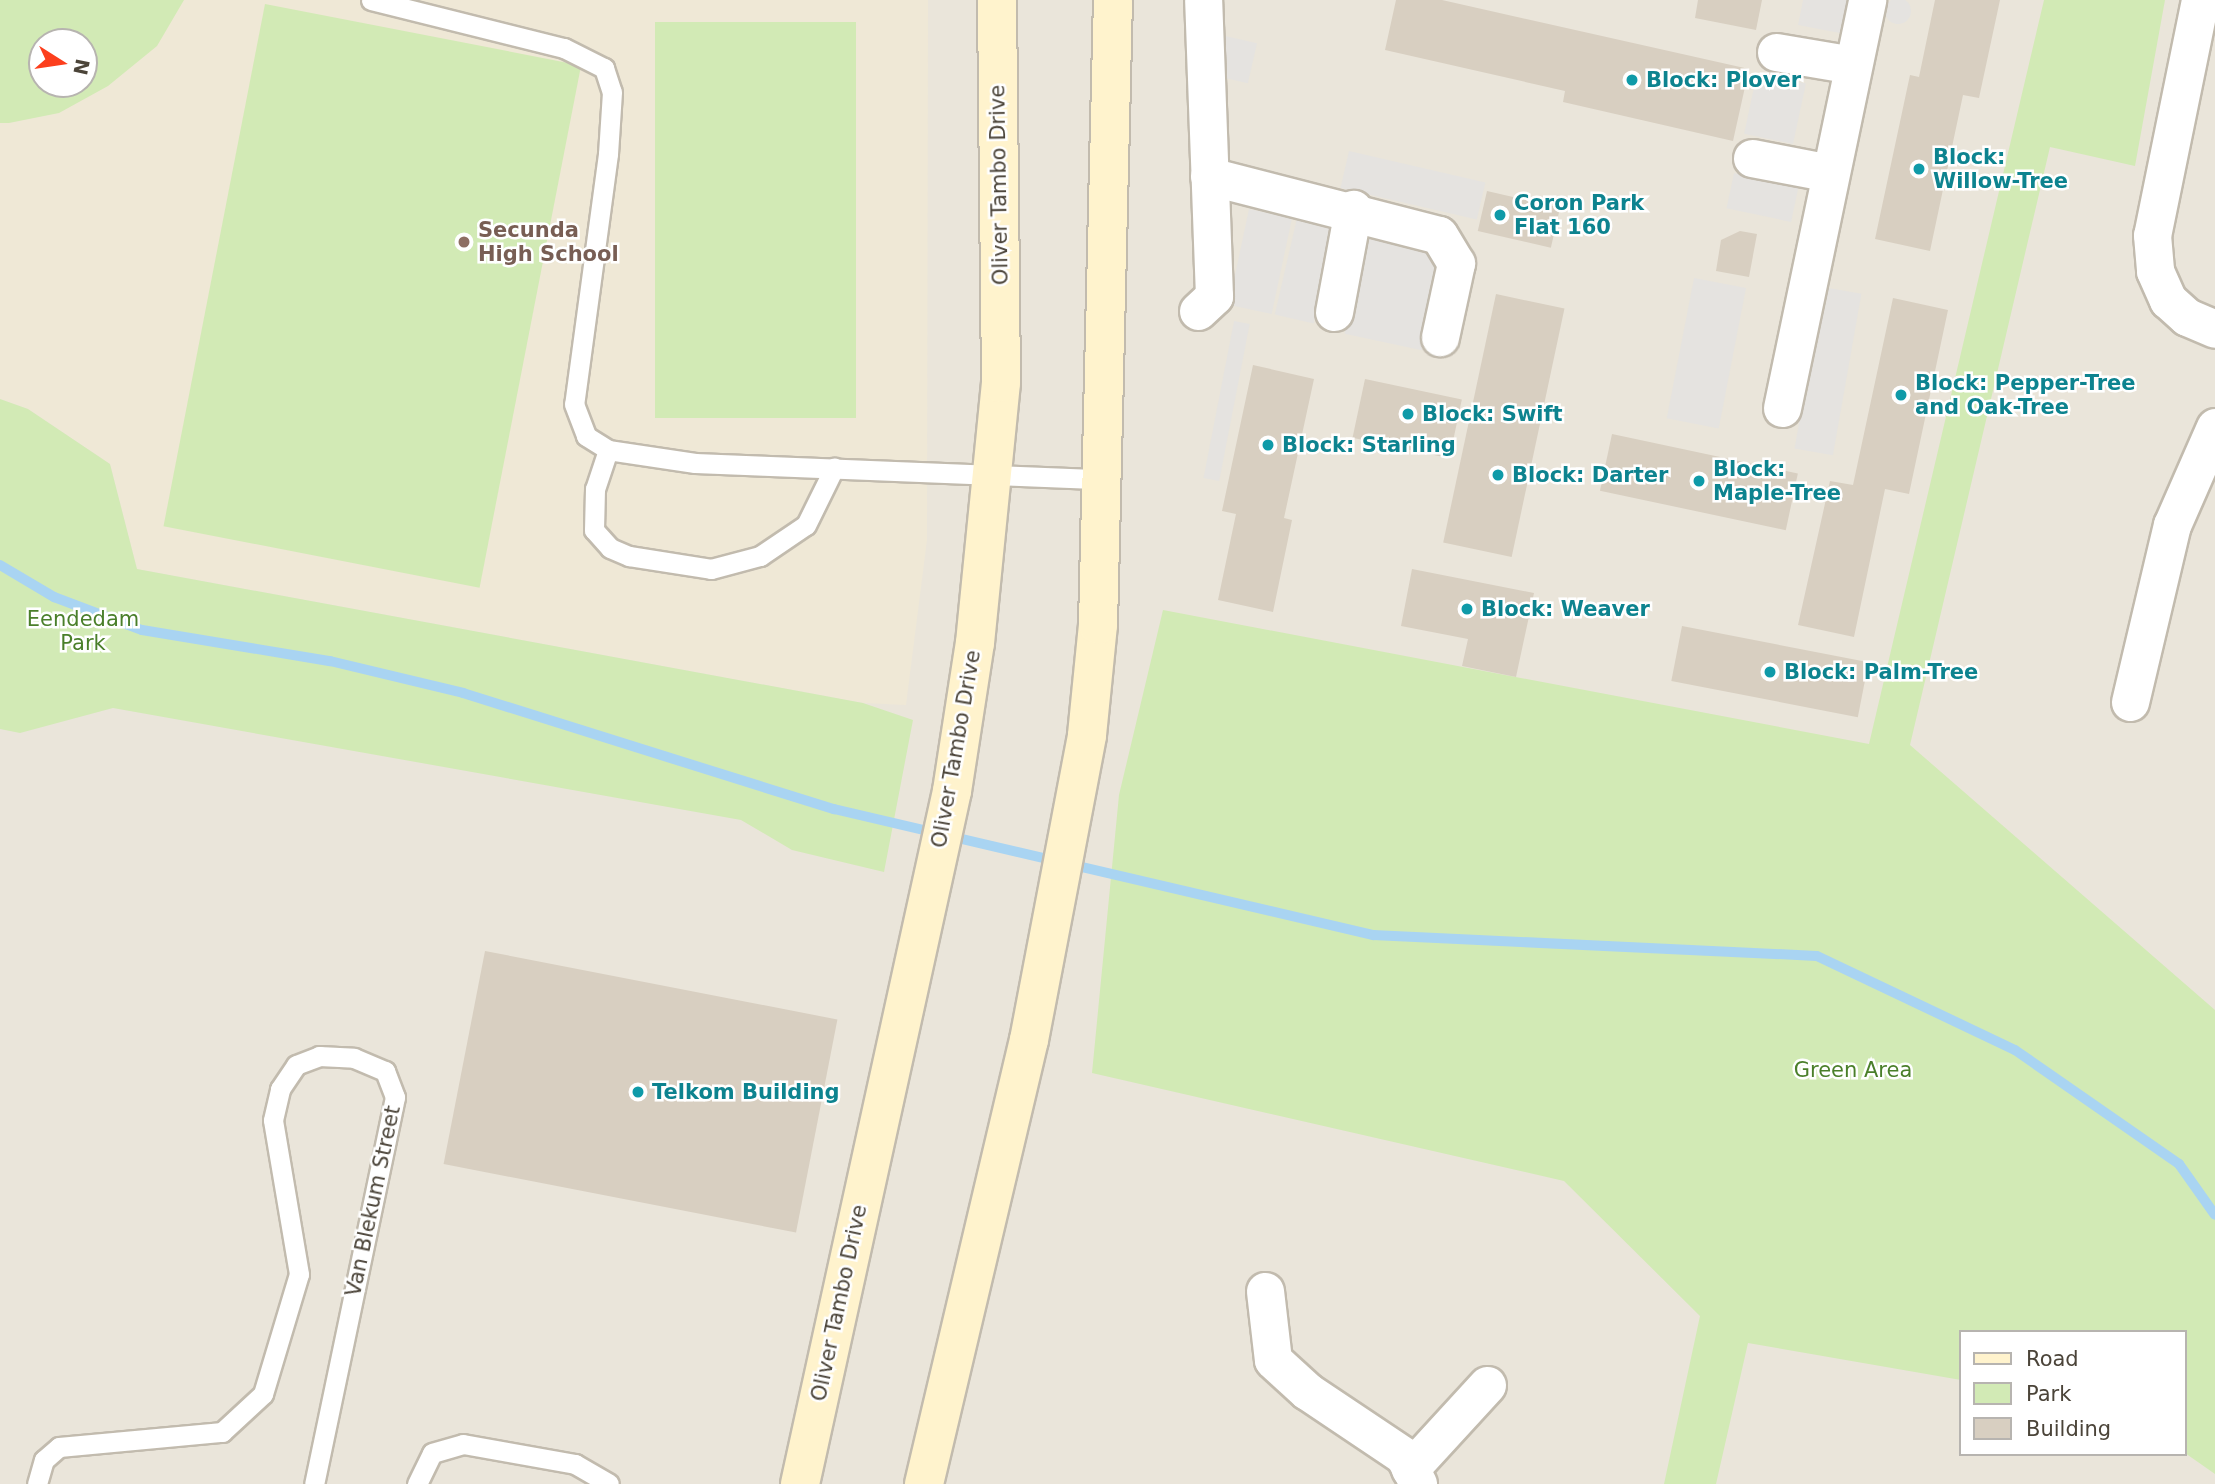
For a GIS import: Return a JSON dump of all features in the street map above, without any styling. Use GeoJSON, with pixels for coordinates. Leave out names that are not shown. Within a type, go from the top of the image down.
{"type":"FeatureCollection","features":[{"type":"Feature","properties":{"kind":"street","name":"Oliver Tambo Drive"},"geometry":{"type":"LineString","coordinates":[[800,1484],[952,791],[995,474],[1001,383],[997,0]]}},
{"type":"Feature","properties":{"kind":"street"},"geometry":{"type":"LineString","coordinates":[[924,1484],[1072,833],[1098,625],[1113,0]]}},
{"type":"Feature","properties":{"kind":"street"},"geometry":{"type":"LineString","coordinates":[[1198,311],[1214,296],[1203,0]]}},
{"type":"Feature","properties":{"kind":"street"},"geometry":{"type":"LineString","coordinates":[[1782,408],[1867,0]]}},
{"type":"Feature","properties":{"kind":"street"},"geometry":{"type":"LineString","coordinates":[[2200,0],[2152,235],[2155,271],[2168,300],[2187,317],[2215,328]]}},
{"type":"Feature","properties":{"kind":"street"},"geometry":{"type":"LineString","coordinates":[[1776,52],[1853,65]]}},
{"type":"Feature","properties":{"kind":"street"},"geometry":{"type":"LineString","coordinates":[[1752,158],[1830,173]]}},
{"type":"Feature","properties":{"kind":"street"},"geometry":{"type":"LineString","coordinates":[[1209,176],[1423,228],[1451,247],[1456,272],[1440,337]]}},
{"type":"Feature","properties":{"kind":"street"},"geometry":{"type":"LineString","coordinates":[[1334,312],[1353,209]]}},
{"type":"Feature","properties":{"kind":"street"},"geometry":{"type":"LineString","coordinates":[[2130,702],[2172,524],[2215,427]]}},
{"type":"Feature","properties":{"kind":"street"},"geometry":{"type":"LineString","coordinates":[[1265,1291],[1273,1360],[1307,1391],[1404,1456],[1414,1476],[1487,1385]]}},
{"type":"Feature","properties":{"kind":"lane"},"geometry":{"type":"LineString","coordinates":[[371,0],[564,48],[604,68],[612,92],[608,154],[574,404],[586,436],[608,450],[695,463],[1101,479]]}},
{"type":"Feature","properties":{"kind":"lane"},"geometry":{"type":"LineString","coordinates":[[608,450],[595,489],[594,530],[602,539],[629,555],[710,569],[761,556],[806,525],[834,468]]}},
{"type":"Feature","properties":{"kind":"lane","name":"Van Blekum Street"},"geometry":{"type":"LineString","coordinates":[[37,1484],[44,1460],[59,1447],[222,1432],[262,1394],[299,1275],[273,1120],[280,1089],[296,1065],[319,1056],[354,1058],[385,1071],[396,1097],[314,1484]]}},
{"type":"Feature","properties":{"kind":"lane"},"geometry":{"type":"LineString","coordinates":[[417,1484],[432,1453],[463,1444],[575,1464],[609,1484]]}},
{"type":"Feature","properties":{"kind":"shaded area"},"geometry":{"type":"Polygon","coordinates":[[[1893,-1],[1903,-1],[1910,6],[1910,16],[1903,23],[1893,23],[1886,16],[1886,6],[1893,-1]]]}},
{"type":"Feature","properties":{"kind":"shaded area"},"geometry":{"type":"Polygon","coordinates":[[[0,0],[2215,0],[2215,1484],[0,1484],[0,0]]]}},
{"type":"Feature","properties":{"kind":"shaded area","name":"Secunda High School"},"geometry":{"type":"Polygon","coordinates":[[[0,0],[928,0],[927,540],[906,705],[863,703],[137,569],[110,464],[28,409],[0,399],[0,0]]]}},
{"type":"Feature","properties":{"kind":"shaded area"},"geometry":{"type":"Polygon","coordinates":[[[1803,0],[1852,0],[1845,34],[1798,25],[1803,0]]]}},
{"type":"Feature","properties":{"kind":"shaded area"},"geometry":{"type":"Polygon","coordinates":[[[1221,35],[1257,43],[1248,83],[1212,75],[1221,35]]]}},
{"type":"Feature","properties":{"kind":"shaded area"},"geometry":{"type":"Polygon","coordinates":[[[1757,73],[1806,83],[1793,144],[1744,134],[1757,73]]]}},
{"type":"Feature","properties":{"kind":"shaded area"},"geometry":{"type":"Polygon","coordinates":[[[1349,151],[1485,182],[1477,220],[1340,188],[1349,151]]]}},
{"type":"Feature","properties":{"kind":"shaded area"},"geometry":{"type":"Polygon","coordinates":[[[1734,173],[1799,187],[1791,222],[1727,208],[1734,173]]]}},
{"type":"Feature","properties":{"kind":"shaded area"},"geometry":{"type":"Polygon","coordinates":[[[1249,209],[1292,218],[1272,314],[1229,305],[1249,209]]]}},
{"type":"Feature","properties":{"kind":"shaded area"},"geometry":{"type":"Polygon","coordinates":[[[1297,218],[1336,227],[1314,323],[1275,314],[1297,218]]]}},
{"type":"Feature","properties":{"kind":"shaded area"},"geometry":{"type":"Polygon","coordinates":[[[1365,238],[1442,254],[1422,350],[1345,334],[1365,238]]]}},
{"type":"Feature","properties":{"kind":"shaded area"},"geometry":{"type":"Polygon","coordinates":[[[1694,278],[1746,288],[1719,428],[1667,418],[1694,278]]]}},
{"type":"Feature","properties":{"kind":"shaded area"},"geometry":{"type":"Polygon","coordinates":[[[1823,287],[1861,294],[1833,455],[1795,449],[1823,287]]]}},
{"type":"Feature","properties":{"kind":"shaded area"},"geometry":{"type":"Polygon","coordinates":[[[1234,321],[1250,324],[1219,481],[1203,478],[1234,321]]]}},
{"type":"Feature","properties":{"kind":"green space"},"geometry":{"type":"Polygon","coordinates":[[[0,0],[184,0],[157,46],[98,92],[98,28],[28,28],[28,98],[86,98],[59,113],[0,123],[0,0]]]}},
{"type":"Feature","properties":{"kind":"green space","name":"Green Area"},"geometry":{"type":"Polygon","coordinates":[[[2044,0],[2165,0],[2135,166],[2050,147],[1910,745],[2215,1010],[2215,1474],[2187,1454],[2187,1330],[1960,1330],[1960,1380],[1748,1343],[1716,1484],[1664,1484],[1700,1316],[1564,1181],[1092,1073],[1119,795],[1163,610],[1869,744],[2044,0]]]}},
{"type":"Feature","properties":{"kind":"green space"},"geometry":{"type":"Polygon","coordinates":[[[265,4],[581,65],[480,588],[163,526],[265,4]]]}},
{"type":"Feature","properties":{"kind":"green space"},"geometry":{"type":"Polygon","coordinates":[[[655,22],[856,22],[856,418],[655,418],[655,22]]]}},
{"type":"Feature","properties":{"kind":"green space","name":"Eendedam Park"},"geometry":{"type":"Polygon","coordinates":[[[0,399],[28,409],[110,464],[137,569],[863,703],[913,720],[884,872],[792,850],[741,820],[113,708],[20,733],[0,729],[0,399]]]}},
{"type":"Feature","properties":{"kind":"building","name":"Block: Plover"},"geometry":{"type":"Polygon","coordinates":[[[1396,0],[1442,0],[1749,69],[1733,141],[1563,102],[1565,91],[1385,50],[1396,0]]]}},
{"type":"Feature","properties":{"kind":"building"},"geometry":{"type":"Polygon","coordinates":[[[1698,0],[1762,0],[1756,30],[1695,18],[1698,0]]]}},
{"type":"Feature","properties":{"kind":"building","name":"Block: Willow-Tree"},"geometry":{"type":"Polygon","coordinates":[[[1935,0],[2000,0],[1979,98],[1963,95],[1930,251],[1875,239],[1910,75],[1919,77],[1935,0]]]}},
{"type":"Feature","properties":{"kind":"building"},"geometry":{"type":"Polygon","coordinates":[[[1487,191],[1560,208],[1551,248],[1478,231],[1487,191]]]}},
{"type":"Feature","properties":{"kind":"building"},"geometry":{"type":"Polygon","coordinates":[[[1740,231],[1757,234],[1749,277],[1716,271],[1721,240],[1740,231]]]}},
{"type":"Feature","properties":{"kind":"building","name":"Block: Darter"},"geometry":{"type":"Polygon","coordinates":[[[1496,294],[1564,309],[1512,557],[1443,542],[1496,294]]]}},
{"type":"Feature","properties":{"kind":"building","name":"Block: Pepper-Tree and Oak-Tree"},"geometry":{"type":"Polygon","coordinates":[[[1893,298],[1948,310],[1909,494],[1885,489],[1854,637],[1798,625],[1830,481],[1853,485],[1893,298]]]}},
{"type":"Feature","properties":{"kind":"building","name":"Block: Starling"},"geometry":{"type":"Polygon","coordinates":[[[1253,365],[1314,379],[1284,518],[1292,520],[1273,612],[1218,600],[1236,514],[1222,511],[1253,365]]]}},
{"type":"Feature","properties":{"kind":"building","name":"Block: Swift"},"geometry":{"type":"Polygon","coordinates":[[[1365,379],[1462,400],[1449,458],[1353,438],[1365,379]]]}},
{"type":"Feature","properties":{"kind":"building","name":"Block: Maple-Tree"},"geometry":{"type":"Polygon","coordinates":[[[1612,434],[1798,474],[1786,530],[1600,491],[1612,434]]]}},
{"type":"Feature","properties":{"kind":"building","name":"Block: Weaver"},"geometry":{"type":"Polygon","coordinates":[[[1412,569],[1534,593],[1516,677],[1462,666],[1468,639],[1401,626],[1412,569]]]}},
{"type":"Feature","properties":{"kind":"building","name":"Block: Palm-Tree"},"geometry":{"type":"Polygon","coordinates":[[[1682,626],[1869,662],[1858,717],[1671,681],[1682,626]]]}},
{"type":"Feature","properties":{"kind":"building","name":"Telkom Building"},"geometry":{"type":"Polygon","coordinates":[[[485,951],[837,1020],[796,1233],[444,1164],[485,951]]]}},
{"type":"Feature","properties":{"kind":"waterway"},"geometry":{"type":"LineString","coordinates":[[0,565],[54,597],[142,630],[330,661],[463,693],[834,809],[1373,935],[1817,956],[2015,1050],[2179,1164],[2215,1215]]}},
{"type":"Feature","properties":{"kind":"place","name":"Block: Plover"},"geometry":{"type":"Point","coordinates":[1632,80]}},
{"type":"Feature","properties":{"kind":"place","name":"Block: Willow-Tree"},"geometry":{"type":"Point","coordinates":[1919,169]}},
{"type":"Feature","properties":{"kind":"place","name":"Coron Park Flat 160"},"geometry":{"type":"Point","coordinates":[1500,215]}},
{"type":"Feature","properties":{"kind":"place","name":"Secunda High School"},"geometry":{"type":"Point","coordinates":[464,242]}},
{"type":"Feature","properties":{"kind":"place","name":"Block: Pepper-Tree and Oak-Tree"},"geometry":{"type":"Point","coordinates":[1901,395]}},
{"type":"Feature","properties":{"kind":"place","name":"Block: Swift"},"geometry":{"type":"Point","coordinates":[1408,414]}},
{"type":"Feature","properties":{"kind":"place","name":"Block: Starling"},"geometry":{"type":"Point","coordinates":[1268,445]}},
{"type":"Feature","properties":{"kind":"place","name":"Block: Darter"},"geometry":{"type":"Point","coordinates":[1498,475]}},
{"type":"Feature","properties":{"kind":"place","name":"Block: Maple-Tree"},"geometry":{"type":"Point","coordinates":[1699,481]}},
{"type":"Feature","properties":{"kind":"place","name":"Block: Weaver"},"geometry":{"type":"Point","coordinates":[1467,609]}},
{"type":"Feature","properties":{"kind":"place","name":"Block: Palm-Tree"},"geometry":{"type":"Point","coordinates":[1770,672]}},
{"type":"Feature","properties":{"kind":"place","name":"Telkom Building"},"geometry":{"type":"Point","coordinates":[638,1092]}}]}
